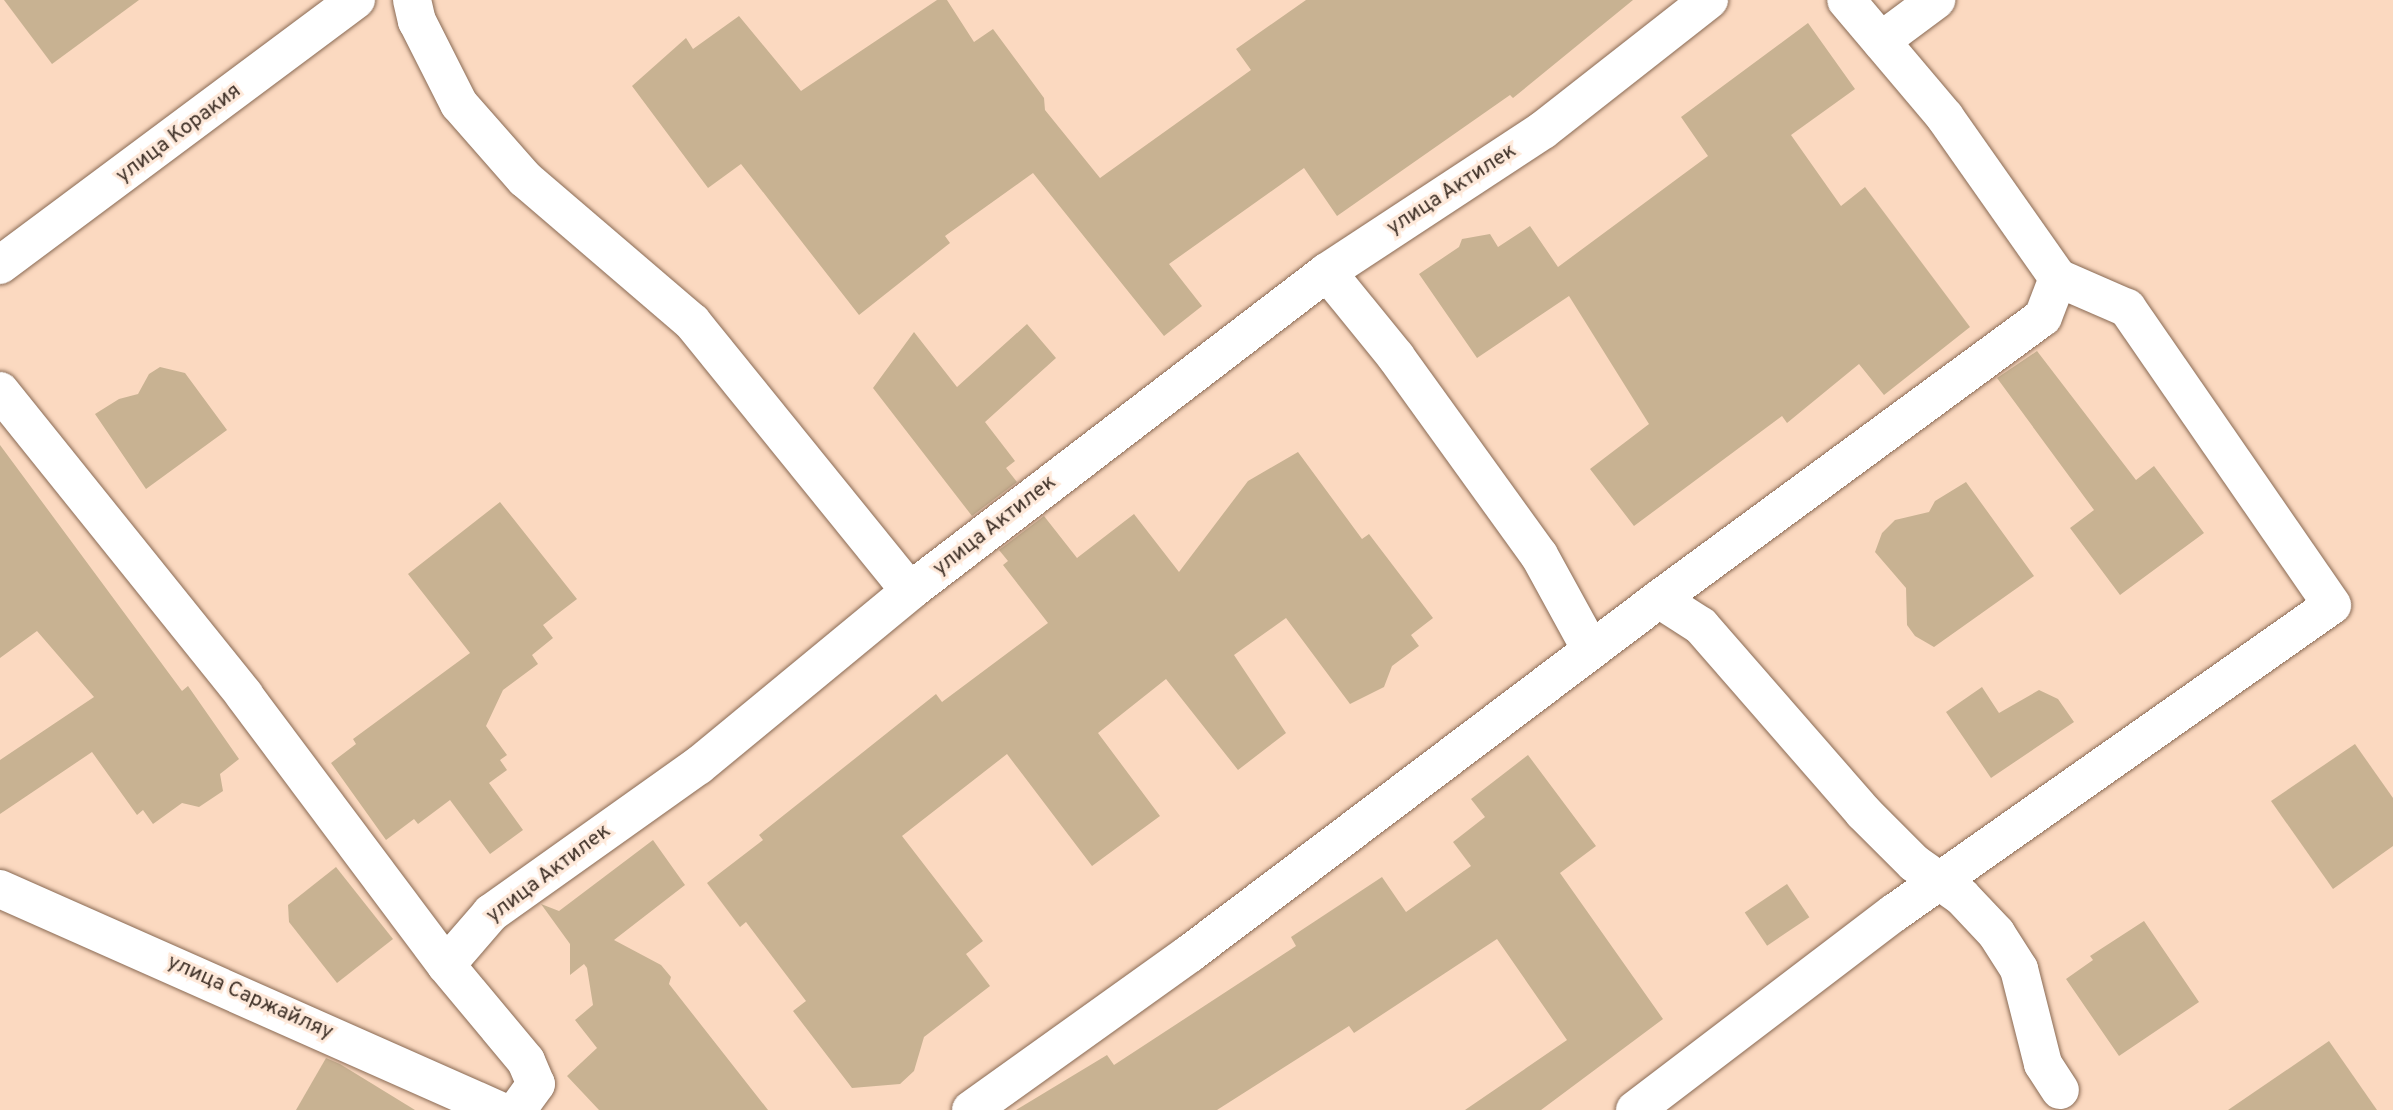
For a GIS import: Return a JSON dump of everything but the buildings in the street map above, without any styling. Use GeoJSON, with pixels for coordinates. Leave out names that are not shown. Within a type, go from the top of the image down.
{"type":"FeatureCollection","features":[{"type":"Feature","properties":{"kind":"street","name":"улица Коракия"},"geometry":{"type":"LineString","coordinates":[[0,265],[356,0]]}},
{"type":"Feature","properties":{"kind":"street"},"geometry":{"type":"LineString","coordinates":[[412,0],[417,21],[459,104],[525,179],[692,322],[910,591]]}},
{"type":"Feature","properties":{"kind":"street","name":"улица Актилек"},"geometry":{"type":"LineString","coordinates":[[446,965],[491,913],[698,766],[910,591],[1327,271],[1543,130],[1709,0]]}},
{"type":"Feature","properties":{"kind":"street"},"geometry":{"type":"LineString","coordinates":[[1635,1110],[1941,881],[2332,605],[2127,308],[2058,278],[1945,117],[1846,0]]}},
{"type":"Feature","properties":{"kind":"street"},"geometry":{"type":"LineString","coordinates":[[1881,41],[1936,0]]}},
{"type":"Feature","properties":{"kind":"street"},"geometry":{"type":"LineString","coordinates":[[1327,271],[1396,356],[1539,555],[1591,650]]}},
{"type":"Feature","properties":{"kind":"street"},"geometry":{"type":"LineString","coordinates":[[971,1110],[1199,946],[1659,599],[2043,317],[2058,278]]}},
{"type":"Feature","properties":{"kind":"street"},"geometry":{"type":"LineString","coordinates":[[0,391],[244,695],[446,965],[526,1061],[536,1084],[517,1110]]}},
{"type":"Feature","properties":{"kind":"street"},"geometry":{"type":"LineString","coordinates":[[1659,599],[1701,626],[1863,813],[1914,863],[1941,881],[1996,933],[2020,969],[2043,1064],[2060,1090]]}},
{"type":"Feature","properties":{"kind":"street","name":"улица Саржайляу"},"geometry":{"type":"LineString","coordinates":[[0,889],[498,1110]]}}]}
